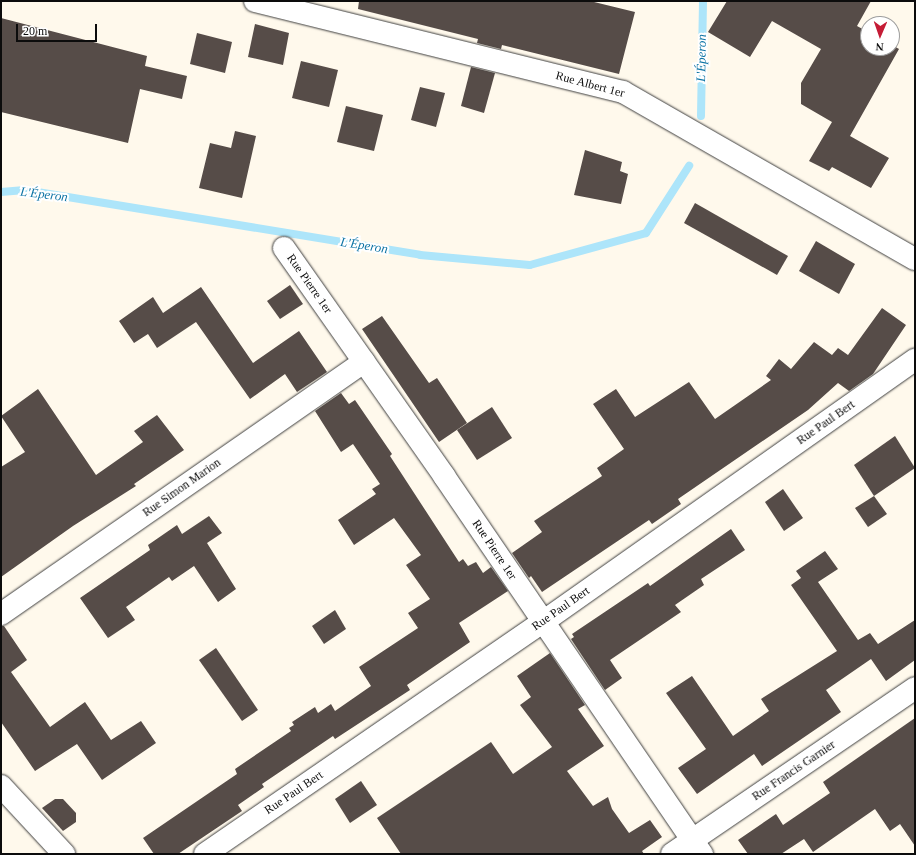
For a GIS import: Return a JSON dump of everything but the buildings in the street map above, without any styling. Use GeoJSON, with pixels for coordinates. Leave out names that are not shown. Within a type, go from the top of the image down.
{"type":"FeatureCollection","features":[{"type":"Feature","properties":{"kind":"street","name":"Rue Albert 1er"},"geometry":{"type":"LineString","coordinates":[[255,1],[623,92],[915,258]]}},
{"type":"Feature","properties":{"kind":"street","name":"Rue Pierre 1er"},"geometry":{"type":"LineString","coordinates":[[284,248],[544,622],[698,847]]}},
{"type":"Feature","properties":{"kind":"street","name":"Rue Paul Bert"},"geometry":{"type":"LineString","coordinates":[[204,854],[544,622],[915,360]]}},
{"type":"Feature","properties":{"kind":"street","name":"Rue Simon Marion"},"geometry":{"type":"LineString","coordinates":[[1,614],[364,362]]}},
{"type":"Feature","properties":{"kind":"street","name":"Rue Francis Garnier"},"geometry":{"type":"LineString","coordinates":[[672,854],[698,847],[915,688]]}},
{"type":"Feature","properties":{"kind":"street"},"geometry":{"type":"LineString","coordinates":[[1,786],[64,854]]}},
{"type":"Feature","properties":{"kind":"waterway","name":"L'Éperon"},"geometry":{"type":"LineString","coordinates":[[701,116],[703,1]]}},
{"type":"Feature","properties":{"kind":"waterway","name":"L'Éperon"},"geometry":{"type":"LineString","coordinates":[[1,192],[25,190],[420,255],[530,265],[646,233],[689,166]]}}]}
